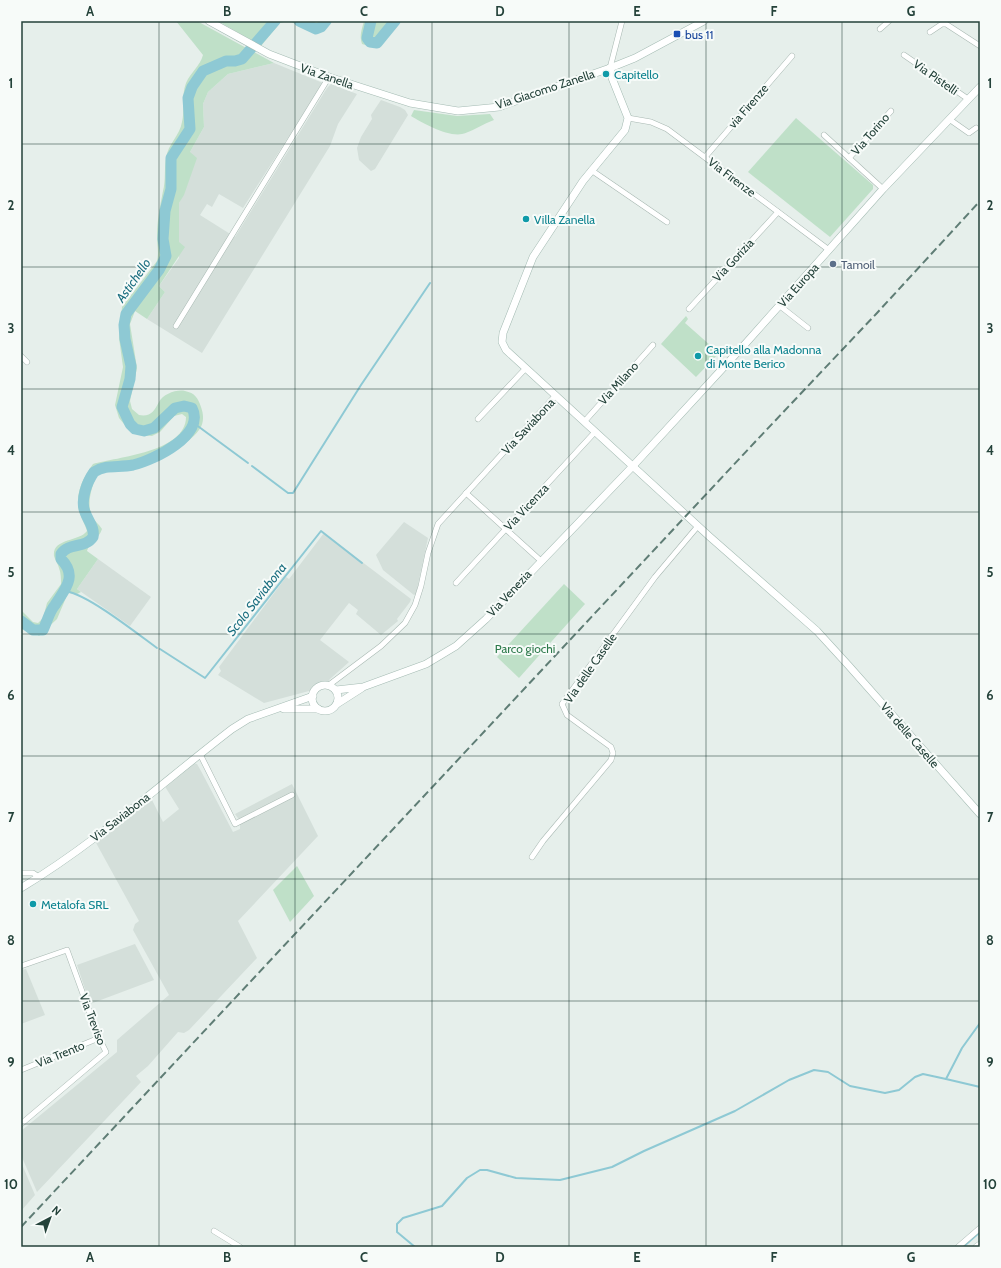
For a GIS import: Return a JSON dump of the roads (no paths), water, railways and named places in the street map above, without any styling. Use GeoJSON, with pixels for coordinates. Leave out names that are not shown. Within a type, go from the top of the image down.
{"type":"FeatureCollection","features":[{"type":"Feature","properties":{"kind":"street","name":"Via Zanella"},"geometry":{"type":"LineString","coordinates":[[209,21],[269,54],[385,96]]}},
{"type":"Feature","properties":{"kind":"street","name":"Via Giacomo Zanella"},"geometry":{"type":"LineString","coordinates":[[610,68],[622,21]]}},
{"type":"Feature","properties":{"kind":"street","name":"Via Giacomo Zanella"},"geometry":{"type":"LineString","coordinates":[[385,96],[432,108],[458,111],[499,107],[635,58],[704,21]]}},
{"type":"Feature","properties":{"kind":"street"},"geometry":{"type":"LineString","coordinates":[[880,29],[889,21]]}},
{"type":"Feature","properties":{"kind":"street"},"geometry":{"type":"LineString","coordinates":[[930,32],[942,24],[946,24],[980,46]]}},
{"type":"Feature","properties":{"kind":"street","name":"Via Pistelli"},"geometry":{"type":"LineString","coordinates":[[904,55],[968,99]]}},
{"type":"Feature","properties":{"kind":"street","name":"via Firenze"},"geometry":{"type":"LineString","coordinates":[[705,157],[792,56]]}},
{"type":"Feature","properties":{"kind":"street"},"geometry":{"type":"LineString","coordinates":[[610,68],[612,78],[628,118]]}},
{"type":"Feature","properties":{"kind":"street"},"geometry":{"type":"LineString","coordinates":[[176,326],[329,77]]}},
{"type":"Feature","properties":{"kind":"street","name":"Via Europa"},"geometry":{"type":"LineString","coordinates":[[632,467],[780,306],[883,189],[980,87]]}},
{"type":"Feature","properties":{"kind":"street","name":"Via Torino"},"geometry":{"type":"LineString","coordinates":[[849,158],[891,110]]}},
{"type":"Feature","properties":{"kind":"street","name":"Via Firenze"},"geometry":{"type":"LineString","coordinates":[[628,118],[651,122],[667,129],[829,250]]}},
{"type":"Feature","properties":{"kind":"street","name":"Via Saviabona"},"geometry":{"type":"LineString","coordinates":[[21,888],[39,878],[89,841],[232,729],[248,719],[313,696],[318,688],[332,688],[381,646],[405,623],[415,605],[422,586],[430,547],[438,524],[556,395],[506,350],[502,342],[503,333],[533,257],[591,170],[625,130],[628,118]]}},
{"type":"Feature","properties":{"kind":"street"},"geometry":{"type":"LineString","coordinates":[[949,119],[969,133],[976,128]]}},
{"type":"Feature","properties":{"kind":"street","name":"Via Torino"},"geometry":{"type":"LineString","coordinates":[[824,135],[883,189]]}},
{"type":"Feature","properties":{"kind":"street"},"geometry":{"type":"LineString","coordinates":[[591,170],[667,222]]}},
{"type":"Feature","properties":{"kind":"street","name":"Via Gorizia"},"geometry":{"type":"LineString","coordinates":[[689,309],[778,212]]}},
{"type":"Feature","properties":{"kind":"street"},"geometry":{"type":"LineString","coordinates":[[780,306],[808,328]]}},
{"type":"Feature","properties":{"kind":"street","name":"Via Milano"},"geometry":{"type":"LineString","coordinates":[[584,422],[653,345]]}},
{"type":"Feature","properties":{"kind":"street"},"geometry":{"type":"LineString","coordinates":[[21,356],[26,362]]}},
{"type":"Feature","properties":{"kind":"street"},"geometry":{"type":"LineString","coordinates":[[478,419],[526,368]]}},
{"type":"Feature","properties":{"kind":"street","name":"Via delle Caselle"},"geometry":{"type":"LineString","coordinates":[[556,395],[632,467],[787,604],[834,649],[980,814]]}},
{"type":"Feature","properties":{"kind":"street","name":"Via Vicenza"},"geometry":{"type":"LineString","coordinates":[[456,583],[595,432]]}},
{"type":"Feature","properties":{"kind":"street","name":"Via Venezia"},"geometry":{"type":"LineString","coordinates":[[337,704],[363,686],[426,664],[456,646],[486,619],[540,560],[632,467]]}},
{"type":"Feature","properties":{"kind":"street"},"geometry":{"type":"LineString","coordinates":[[466,493],[505,530],[540,560]]}},
{"type":"Feature","properties":{"kind":"street","name":"Via delle Caselle"},"geometry":{"type":"LineString","coordinates":[[532,857],[543,841],[592,784],[613,756],[611,747],[567,715],[562,704],[655,578],[698,526]]}},
{"type":"Feature","properties":{"kind":"street","name":"Via Venezia"},"geometry":{"type":"LineString","coordinates":[[332,688],[363,686]]}},
{"type":"Feature","properties":{"kind":"street"},"geometry":{"type":"LineString","coordinates":[[278,709],[318,709],[326,711],[337,704],[338,697],[332,688]]}},
{"type":"Feature","properties":{"kind":"street"},"geometry":{"type":"LineString","coordinates":[[313,696],[313,702],[318,709]]}},
{"type":"Feature","properties":{"kind":"street"},"geometry":{"type":"LineString","coordinates":[[200,754],[235,824],[292,795]]}},
{"type":"Feature","properties":{"kind":"street"},"geometry":{"type":"LineString","coordinates":[[21,873],[34,872],[39,878]]}},
{"type":"Feature","properties":{"kind":"street","name":"Via Treviso"},"geometry":{"type":"LineString","coordinates":[[21,966],[67,950],[99,1038],[106,1052],[21,1124]]}},
{"type":"Feature","properties":{"kind":"street","name":"Via Trento"},"geometry":{"type":"LineString","coordinates":[[21,1070],[99,1038]]}},
{"type":"Feature","properties":{"kind":"street"},"geometry":{"type":"LineString","coordinates":[[958,1247],[980,1228]]}},
{"type":"Feature","properties":{"kind":"street"},"geometry":{"type":"LineString","coordinates":[[214,1231],[240,1247]]}},
{"type":"Feature","properties":{"kind":"waterway","name":"Astichello"},"geometry":{"type":"LineString","coordinates":[[21,621],[33,630],[43,630],[51,611],[66,588],[68,582],[69,571],[61,559],[61,554],[64,550],[86,543],[93,537],[93,530],[85,512],[83,502],[87,486],[94,472],[108,467],[133,465],[153,458],[176,445],[192,428],[194,418],[192,408],[184,406],[175,408],[154,428],[144,431],[135,429],[130,424],[122,407],[130,379],[131,366],[125,339],[124,325],[126,314],[159,270],[166,256],[163,239],[165,211],[171,189],[171,158],[190,129],[188,98],[192,87],[203,71],[226,61],[242,59],[275,21]]}},
{"type":"Feature","properties":{"kind":"waterway","name":"Astichello"},"geometry":{"type":"LineString","coordinates":[[299,21],[316,29],[321,27],[326,21]]}},
{"type":"Feature","properties":{"kind":"waterway","name":"Astichello"},"geometry":{"type":"LineString","coordinates":[[371,21],[367,38],[370,42],[377,43],[395,21]]}},
{"type":"Feature","properties":{"kind":"waterway"},"geometry":{"type":"LineString","coordinates":[[252,466],[288,493],[293,493],[361,385],[430,283]]}},
{"type":"Feature","properties":{"kind":"waterway"},"geometry":{"type":"LineString","coordinates":[[195,424],[248,463]]}},
{"type":"Feature","properties":{"kind":"waterway","name":"Scolo Saviabona"},"geometry":{"type":"LineString","coordinates":[[160,649],[205,678],[321,531],[362,563]]}},
{"type":"Feature","properties":{"kind":"waterway","name":"Scolo Saviabona"},"geometry":{"type":"LineString","coordinates":[[66,591],[76,594],[100,607],[157,648]]}},
{"type":"Feature","properties":{"kind":"waterway"},"geometry":{"type":"LineString","coordinates":[[980,1023],[962,1048],[946,1079],[980,1087]]}},
{"type":"Feature","properties":{"kind":"waterway"},"geometry":{"type":"LineString","coordinates":[[415,1247],[397,1232],[397,1224],[403,1218],[442,1206],[467,1178],[480,1170],[487,1170],[516,1178],[560,1180],[612,1167],[644,1151],[735,1111],[789,1080],[814,1070],[828,1072],[850,1086],[885,1093],[899,1090],[915,1077],[923,1074],[946,1079]]}},
{"type":"Feature","properties":{"kind":"waterway"},"geometry":{"type":"LineString","coordinates":[[963,1247],[980,1232]]}},
{"type":"Feature","properties":{"kind":"railway"},"geometry":{"type":"LineString","coordinates":[[21,1227],[877,313],[980,201]]}},
{"type":"Feature","properties":{"kind":"place","name":"bus 11"},"geometry":{"type":"Point","coordinates":[677,34]}},
{"type":"Feature","properties":{"kind":"place","name":"Capitello"},"geometry":{"type":"Point","coordinates":[606,74]}},
{"type":"Feature","properties":{"kind":"place","name":"Villa Zanella"},"geometry":{"type":"Point","coordinates":[526,219]}},
{"type":"Feature","properties":{"kind":"place","name":"Tamoil"},"geometry":{"type":"Point","coordinates":[833,264]}},
{"type":"Feature","properties":{"kind":"place","name":"Capitello alla Madonna di Monte Berico"},"geometry":{"type":"Point","coordinates":[698,356]}},
{"type":"Feature","properties":{"kind":"place","name":"Metalofa SRL"},"geometry":{"type":"Point","coordinates":[33,904]}},
{"type":"Feature","properties":{"kind":"park label","name":"Parco giochi"},"geometry":{"type":"Point","coordinates":[525,648]}}]}
